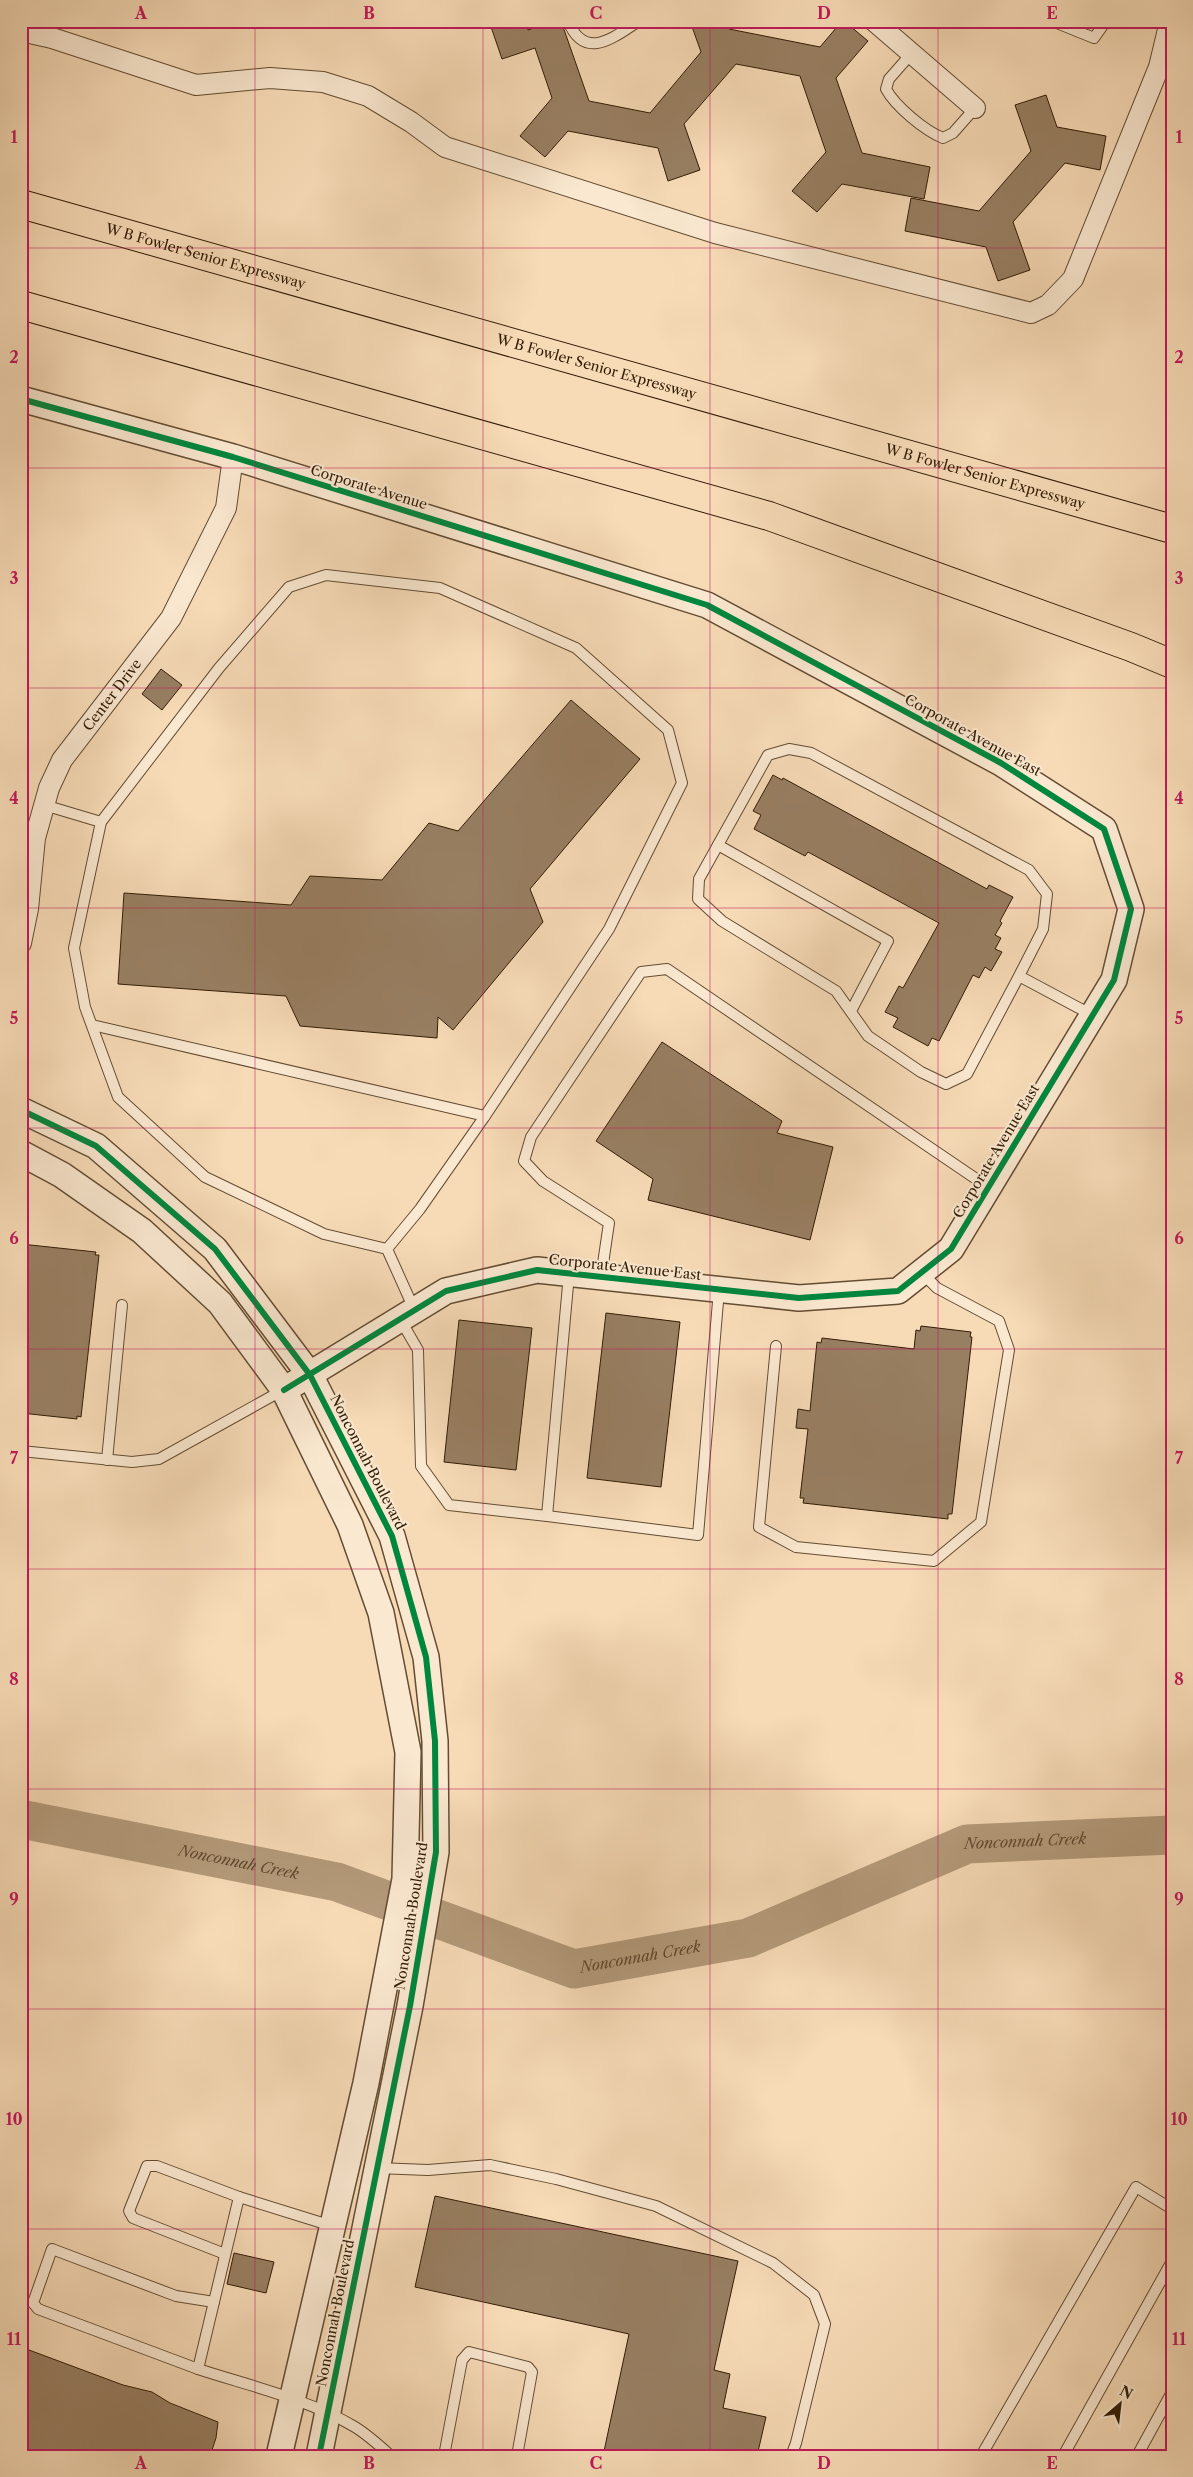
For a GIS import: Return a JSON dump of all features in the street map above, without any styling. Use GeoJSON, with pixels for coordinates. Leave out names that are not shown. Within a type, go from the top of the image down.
{"type":"FeatureCollection","features":[{"type":"Feature","properties":{"kind":"highway","name":"W B Fowler Senior Expressway"},"geometry":{"type":"LineString","coordinates":[[21,204],[1172,529]]}},
{"type":"Feature","properties":{"kind":"highway"},"geometry":{"type":"LineString","coordinates":[[21,305],[769,516],[1131,647],[1172,664]]}},
{"type":"Feature","properties":{"kind":"highway"},"geometry":{"type":"LineString","coordinates":[[1131,647],[1172,669]]}},
{"type":"Feature","properties":{"kind":"street"},"geometry":{"type":"LineString","coordinates":[[874,21],[975,108]]}},
{"type":"Feature","properties":{"kind":"street"},"geometry":{"type":"LineString","coordinates":[[21,31],[52,38],[196,85],[270,78],[323,82],[368,96],[411,122],[445,148],[715,233],[1032,313],[1048,306],[1073,279],[1159,67],[1170,21]]}},
{"type":"Feature","properties":{"kind":"street","name":"Corporate Avenue"},"geometry":{"type":"LineString","coordinates":[[21,399],[233,457],[707,606]]}},
{"type":"Feature","properties":{"kind":"street","name":"Center Drive"},"geometry":{"type":"LineString","coordinates":[[21,943],[28,909],[35,838],[44,805],[62,760],[171,618],[226,508],[233,457]]}},
{"type":"Feature","properties":{"kind":"street","name":"Corporate Avenue East"},"geometry":{"type":"LineString","coordinates":[[284,1390],[446,1291],[537,1270],[799,1298],[898,1291],[951,1249],[1114,980],[1132,909],[1104,829],[1001,762],[707,606]]}},
{"type":"Feature","properties":{"kind":"street","name":"Nonconnah Boulevard"},"geometry":{"type":"LineString","coordinates":[[21,1110],[96,1146],[215,1249],[310,1375],[392,1536],[426,1656],[435,1752],[436,1852],[410,2006],[319,2456]]}},
{"type":"Feature","properties":{"kind":"street","name":"Nonconnah Boulevard"},"geometry":{"type":"LineString","coordinates":[[21,1153],[62,1175],[142,1231],[220,1303],[284,1390],[350,1525],[381,1612],[408,1752],[405,1879],[366,2083],[279,2456]]}},
{"type":"Feature","properties":{"kind":"lane"},"geometry":{"type":"LineString","coordinates":[[568,21],[578,37],[594,44],[604,43],[639,21]]}},
{"type":"Feature","properties":{"kind":"lane"},"geometry":{"type":"LineString","coordinates":[[1052,21],[1094,38],[1106,21]]}},
{"type":"Feature","properties":{"kind":"lane"},"geometry":{"type":"LineString","coordinates":[[911,54],[889,79],[886,89],[898,104],[934,134],[943,138],[953,133],[975,108]]}},
{"type":"Feature","properties":{"kind":"lane"},"geometry":{"type":"LineString","coordinates":[[326,575],[440,588],[576,648],[668,730],[682,783],[609,929],[420,1210],[387,1249],[324,1234],[205,1177],[118,1097],[85,1007],[74,948],[101,822],[219,668],[289,587],[326,575]]}},
{"type":"Feature","properties":{"kind":"lane"},"geometry":{"type":"LineString","coordinates":[[790,749],[811,753],[1029,870],[1047,894],[1043,929],[1019,976],[967,1074],[946,1084],[920,1072],[868,1036],[836,991],[722,921],[698,899],[698,880],[768,755],[790,749]]}},
{"type":"Feature","properties":{"kind":"lane"},"geometry":{"type":"LineString","coordinates":[[44,805],[101,822]]}},
{"type":"Feature","properties":{"kind":"lane"},"geometry":{"type":"LineString","coordinates":[[718,845],[888,941],[851,1011]]}},
{"type":"Feature","properties":{"kind":"lane"},"geometry":{"type":"LineString","coordinates":[[601,1277],[609,1223],[542,1181],[524,1161],[530,1136],[641,972],[668,970],[988,1187]]}},
{"type":"Feature","properties":{"kind":"lane"},"geometry":{"type":"LineString","coordinates":[[1019,976],[1092,1015]]}},
{"type":"Feature","properties":{"kind":"lane"},"geometry":{"type":"LineString","coordinates":[[92,1025],[485,1116]]}},
{"type":"Feature","properties":{"kind":"lane"},"geometry":{"type":"LineString","coordinates":[[387,1249],[418,1350],[421,1466],[449,1505],[698,1535],[719,1290]]}},
{"type":"Feature","properties":{"kind":"lane"},"geometry":{"type":"LineString","coordinates":[[776,1346],[759,1527],[796,1547],[934,1562],[981,1522],[1009,1350],[998,1321],[937,1288],[922,1272]]}},
{"type":"Feature","properties":{"kind":"lane"},"geometry":{"type":"LineString","coordinates":[[547,1516],[569,1273]]}},
{"type":"Feature","properties":{"kind":"lane"},"geometry":{"type":"LineString","coordinates":[[107,1460],[122,1305]]}},
{"type":"Feature","properties":{"kind":"lane"},"geometry":{"type":"LineString","coordinates":[[21,1451],[132,1462],[159,1459],[284,1390]]}},
{"type":"Feature","properties":{"kind":"lane"},"geometry":{"type":"LineString","coordinates":[[377,2168],[428,2170],[490,2165],[556,2179],[656,2206],[773,2263],[814,2295],[825,2324],[796,2443],[791,2456]]}},
{"type":"Feature","properties":{"kind":"lane"},"geometry":{"type":"LineString","coordinates":[[225,2254],[133,2218],[129,2211],[147,2166],[157,2166],[239,2197],[332,2226]]}},
{"type":"Feature","properties":{"kind":"lane"},"geometry":{"type":"LineString","coordinates":[[981,2456],[1136,2187],[1172,2209]]}},
{"type":"Feature","properties":{"kind":"lane"},"geometry":{"type":"LineString","coordinates":[[198,2369],[239,2197]]}},
{"type":"Feature","properties":{"kind":"lane"},"geometry":{"type":"LineString","coordinates":[[214,2302],[176,2296],[52,2249],[33,2303],[38,2309],[198,2369],[292,2399],[328,2414],[356,2428],[391,2456]]}},
{"type":"Feature","properties":{"kind":"lane"},"geometry":{"type":"LineString","coordinates":[[1063,2456],[1172,2260]]}},
{"type":"Feature","properties":{"kind":"lane"},"geometry":{"type":"LineString","coordinates":[[444,2456],[462,2360],[469,2352],[528,2367],[532,2372],[517,2456]]}},
{"type":"Feature","properties":{"kind":"lane"},"geometry":{"type":"LineString","coordinates":[[1137,2456],[1172,2392]]}},
{"type":"Feature","properties":{"kind":"building"},"geometry":{"type":"Polygon","coordinates":[[[489,21],[525,21],[528,30],[553,21],[561,21],[589,101],[650,113],[701,52],[690,21],[726,21],[729,29],[820,47],[844,21],[868,41],[836,78],[862,153],[930,167],[924,199],[842,184],[817,212],[792,191],[826,152],[800,76],[736,64],[684,124],[700,170],[668,181],[658,148],[568,131],[545,157],[520,136],[552,98],[535,48],[502,59],[489,21]]]}},
{"type":"Feature","properties":{"kind":"building"},"geometry":{"type":"Polygon","coordinates":[[[1046,95],[1057,127],[1106,136],[1100,170],[1065,163],[1013,222],[1030,270],[998,281],[986,247],[905,231],[911,198],[979,211],[1031,151],[1015,105],[1046,95]]]}},
{"type":"Feature","properties":{"kind":"building"},"geometry":{"type":"Polygon","coordinates":[[[161,669],[182,685],[162,710],[142,694],[161,669]]]}},
{"type":"Feature","properties":{"kind":"building"},"geometry":{"type":"Polygon","coordinates":[[[571,700],[640,759],[530,889],[543,922],[453,1030],[438,1017],[437,1038],[300,1026],[286,996],[118,984],[124,893],[291,905],[310,876],[382,880],[429,823],[458,831],[571,700]]]}},
{"type":"Feature","properties":{"kind":"building"},"geometry":{"type":"Polygon","coordinates":[[[773,775],[782,780],[783,778],[987,889],[989,885],[1013,897],[995,935],[1001,938],[995,949],[1002,952],[991,971],[985,967],[979,978],[973,975],[939,1041],[932,1038],[928,1046],[893,1027],[898,1018],[885,1012],[899,986],[903,988],[939,923],[808,852],[805,856],[754,829],[761,815],[753,811],[773,775]]]}},
{"type":"Feature","properties":{"kind":"building"},"geometry":{"type":"Polygon","coordinates":[[[662,1042],[782,1121],[777,1133],[833,1147],[810,1240],[648,1200],[653,1179],[596,1141],[662,1042]]]}},
{"type":"Feature","properties":{"kind":"building"},"geometry":{"type":"Polygon","coordinates":[[[21,1244],[96,1252],[95,1255],[99,1255],[81,1417],[77,1416],[77,1419],[21,1413],[21,1244]]]}},
{"type":"Feature","properties":{"kind":"building"},"geometry":{"type":"Polygon","coordinates":[[[606,1313],[680,1322],[661,1487],[587,1478],[606,1313]]]}},
{"type":"Feature","properties":{"kind":"building"},"geometry":{"type":"Polygon","coordinates":[[[459,1320],[532,1328],[516,1470],[444,1462],[459,1320]]]}},
{"type":"Feature","properties":{"kind":"building"},"geometry":{"type":"Polygon","coordinates":[[[921,1326],[971,1332],[970,1337],[972,1337],[952,1514],[948,1514],[948,1519],[803,1503],[804,1498],[800,1498],[808,1429],[796,1428],[798,1409],[810,1411],[817,1342],[821,1343],[822,1338],[914,1349],[916,1330],[920,1331],[921,1326]]]}},
{"type":"Feature","properties":{"kind":"building"},"geometry":{"type":"Polygon","coordinates":[[[435,2196],[738,2261],[714,2370],[730,2374],[723,2408],[766,2417],[757,2456],[603,2456],[629,2334],[415,2287],[435,2196]]]}},
{"type":"Feature","properties":{"kind":"building"},"geometry":{"type":"Polygon","coordinates":[[[234,2253],[274,2262],[266,2293],[227,2284],[234,2253]]]}},
{"type":"Feature","properties":{"kind":"building"},"geometry":{"type":"Polygon","coordinates":[[[21,2347],[123,2385],[152,2392],[170,2403],[218,2422],[216,2438],[210,2456],[29,2456],[21,2453],[21,2347]]]}},
{"type":"Feature","properties":{"kind":"waterway","name":"Nonconnah Creek"},"geometry":{"type":"LineString","coordinates":[[21,1819],[337,1882],[574,1969],[748,1938],[967,1844],[1172,1835]]}},
{"type":"Feature","properties":{"kind":"cycle path"},"geometry":{"type":"LineString","coordinates":[[21,399],[233,457],[707,605],[1001,763],[1104,829],[1131,909],[1114,980],[951,1249],[898,1291],[799,1298],[537,1270],[446,1291],[284,1390]]}},
{"type":"Feature","properties":{"kind":"cycle path"},"geometry":{"type":"LineString","coordinates":[[21,1110],[96,1146],[215,1249],[310,1375],[392,1536],[426,1657],[435,1741],[436,1852],[410,2006],[319,2456]]}}]}
